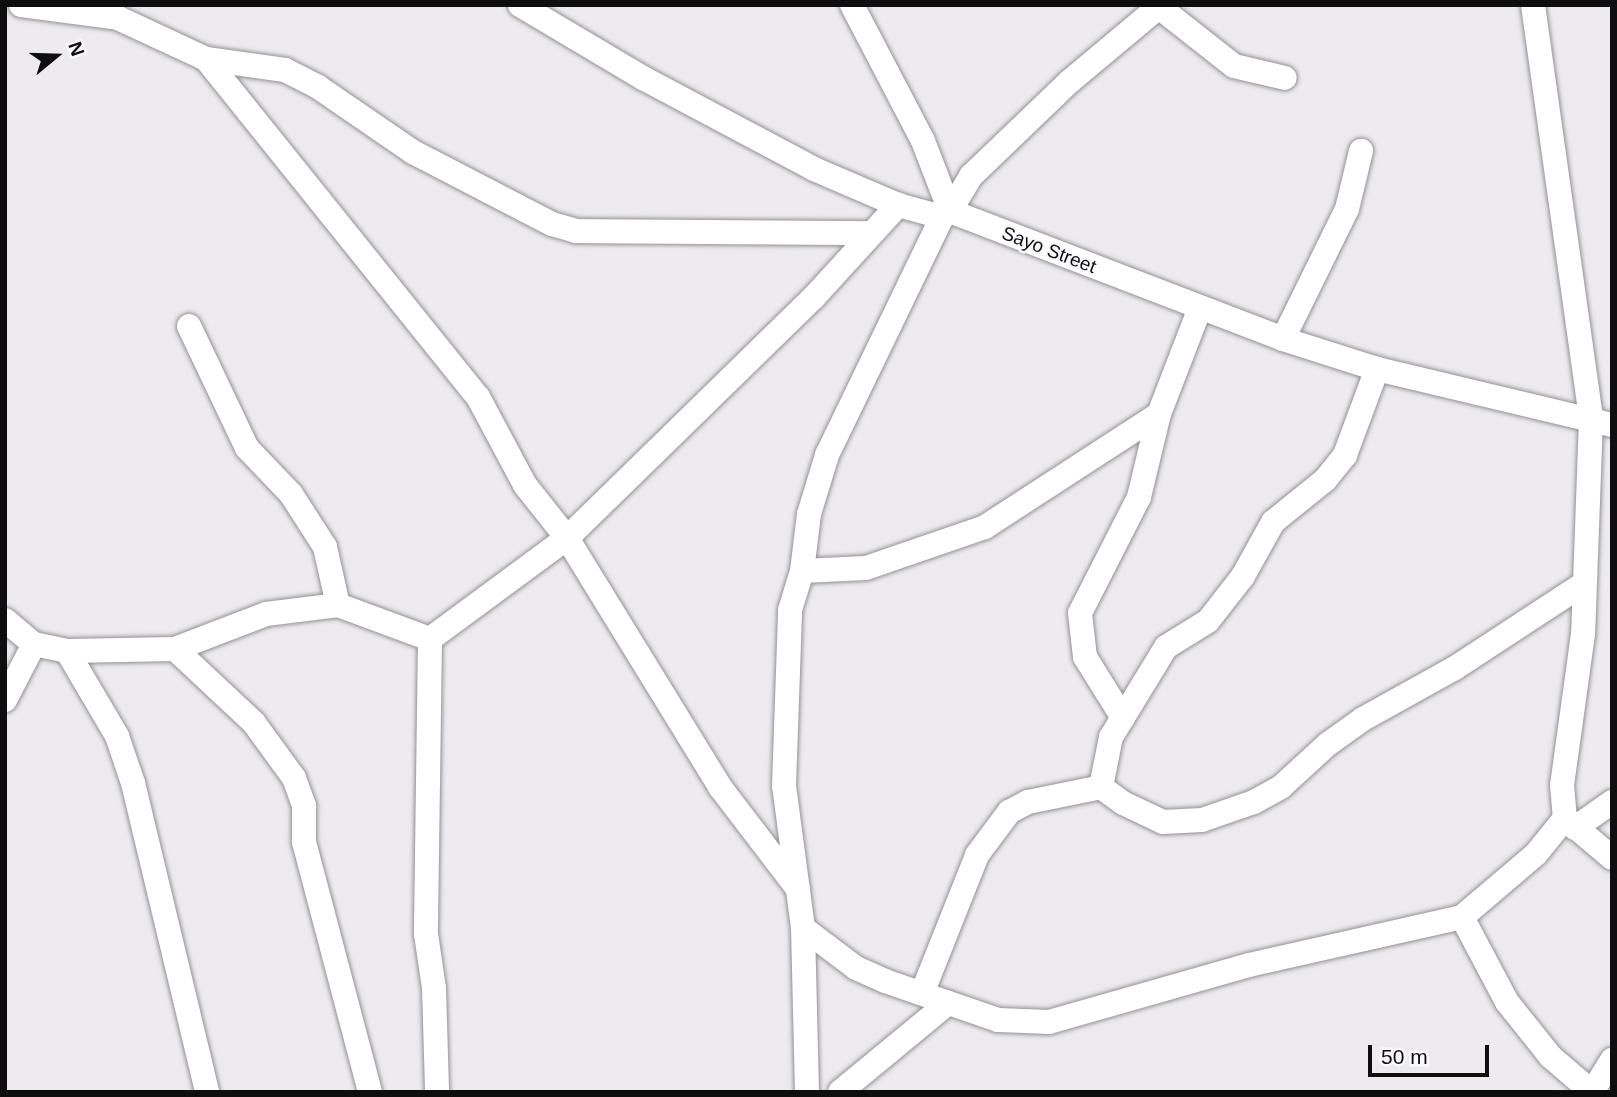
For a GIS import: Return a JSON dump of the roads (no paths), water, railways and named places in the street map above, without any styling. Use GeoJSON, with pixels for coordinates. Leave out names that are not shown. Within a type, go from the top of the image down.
{"type":"FeatureCollection","features":[{"type":"Feature","properties":{"kind":"street"},"geometry":{"type":"LineString","coordinates":[[21,5],[118,18],[206,59],[285,71],[318,87],[414,152],[552,224],[576,231],[870,233]]}},
{"type":"Feature","properties":{"kind":"street","name":"Sayo Street"},"geometry":{"type":"LineString","coordinates":[[520,5],[802,162],[898,205],[946,214],[1283,339],[1377,369],[1602,422]]}},
{"type":"Feature","properties":{"kind":"street"},"geometry":{"type":"LineString","coordinates":[[852,5],[923,141],[946,214]]}},
{"type":"Feature","properties":{"kind":"street"},"geometry":{"type":"LineString","coordinates":[[1533,5],[1602,422],[1585,583],[1577,701],[1562,785],[1570,823],[1612,858]]}},
{"type":"Feature","properties":{"kind":"street"},"geometry":{"type":"LineString","coordinates":[[807,1092],[803,928],[782,738],[790,610],[802,571],[809,514],[827,455],[946,214],[971,176],[1069,82],[1160,6],[1234,66],[1285,78]]}},
{"type":"Feature","properties":{"kind":"street"},"geometry":{"type":"LineString","coordinates":[[206,59],[478,397],[525,485],[567,538],[720,787],[798,889]]}},
{"type":"Feature","properties":{"kind":"street"},"geometry":{"type":"LineString","coordinates":[[1283,339],[1347,209],[1361,151]]}},
{"type":"Feature","properties":{"kind":"street"},"geometry":{"type":"LineString","coordinates":[[430,639],[567,538],[814,297],[898,205]]}},
{"type":"Feature","properties":{"kind":"street"},"geometry":{"type":"LineString","coordinates":[[1123,718],[1085,657],[1080,613],[1139,497],[1159,414],[1200,308]]}},
{"type":"Feature","properties":{"kind":"street"},"geometry":{"type":"LineString","coordinates":[[189,326],[247,448],[291,494],[325,547],[338,605]]}},
{"type":"Feature","properties":{"kind":"street"},"geometry":{"type":"LineString","coordinates":[[1101,787],[1105,755],[1123,718],[1166,647],[1208,621],[1243,576],[1256,545],[1273,523],[1325,480],[1345,455],[1377,369]]}},
{"type":"Feature","properties":{"kind":"street"},"geometry":{"type":"LineString","coordinates":[[802,571],[866,568],[985,527],[1159,414]]}},
{"type":"Feature","properties":{"kind":"street"},"geometry":{"type":"LineString","coordinates":[[923,991],[976,855],[1009,812],[1028,802],[1101,787],[1123,803],[1163,822],[1202,820],[1254,802],[1282,787],[1328,744],[1363,719],[1455,668],[1585,583]]}},
{"type":"Feature","properties":{"kind":"street"},"geometry":{"type":"LineString","coordinates":[[5,620],[34,643],[66,651],[175,649],[265,614],[338,605],[430,639]]}},
{"type":"Feature","properties":{"kind":"street"},"geometry":{"type":"LineString","coordinates":[[430,639],[426,934],[434,988],[437,1092]]}},
{"type":"Feature","properties":{"kind":"street"},"geometry":{"type":"LineString","coordinates":[[5,700],[34,643]]}},
{"type":"Feature","properties":{"kind":"street"},"geometry":{"type":"LineString","coordinates":[[175,649],[254,723],[294,778],[304,806],[311,868],[370,1092]]}},
{"type":"Feature","properties":{"kind":"street"},"geometry":{"type":"LineString","coordinates":[[66,651],[126,760],[207,1092]]}},
{"type":"Feature","properties":{"kind":"street"},"geometry":{"type":"LineString","coordinates":[[803,928],[856,968],[998,1020],[1049,1022],[1249,965],[1462,917],[1570,823],[1612,802]]}},
{"type":"Feature","properties":{"kind":"street"},"geometry":{"type":"LineString","coordinates":[[1462,917],[1507,1002],[1551,1057],[1592,1092],[1612,1060]]}},
{"type":"Feature","properties":{"kind":"street"},"geometry":{"type":"LineString","coordinates":[[841,1092],[948,1003]]}}]}
